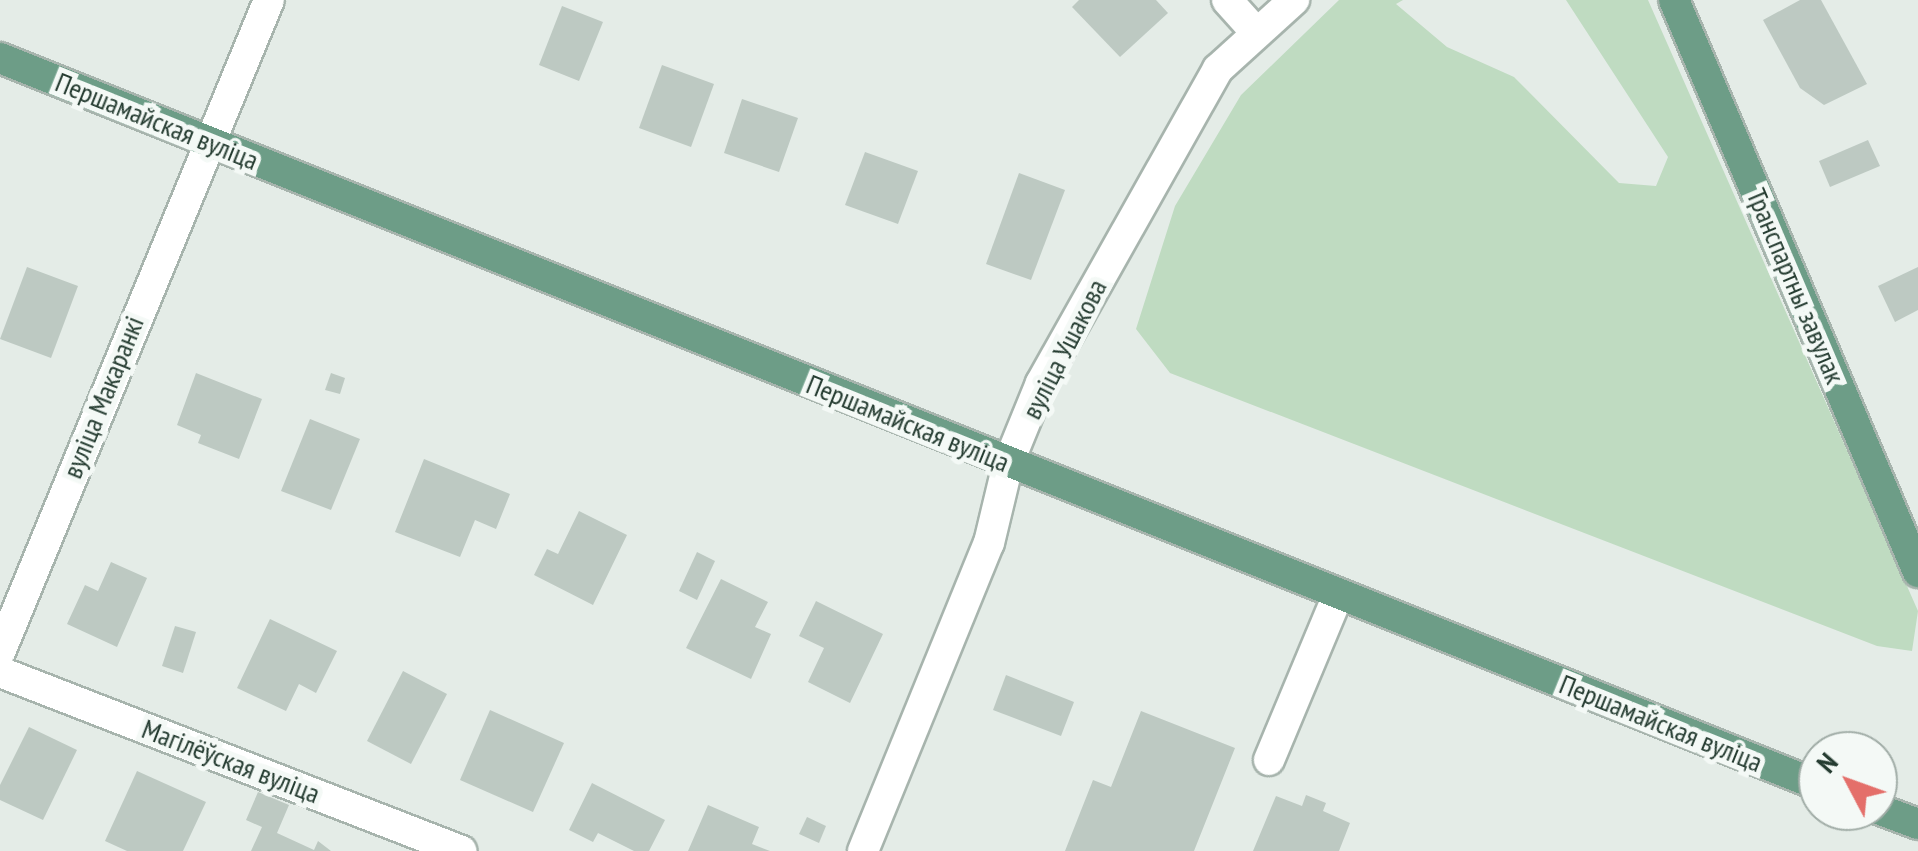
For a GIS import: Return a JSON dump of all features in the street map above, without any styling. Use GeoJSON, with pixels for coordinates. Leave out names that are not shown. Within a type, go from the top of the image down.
{"type":"FeatureCollection","features":[{"type":"Feature","properties":{"kind":"main road","name":"Транспартны завулак"},"geometry":{"type":"LineString","coordinates":[[1674,0],[1918,572]]}},
{"type":"Feature","properties":{"kind":"main road","name":"Першамайская вуліца"},"geometry":{"type":"LineString","coordinates":[[0,58],[1798,777]]}},
{"type":"Feature","properties":{"kind":"street","name":"вуліца Макаранкі"},"geometry":{"type":"LineString","coordinates":[[0,652],[269,0]]}},
{"type":"Feature","properties":{"kind":"street"},"geometry":{"type":"LineString","coordinates":[[1227,0],[1254,30]]}},
{"type":"Feature","properties":{"kind":"street","name":"вуліца Ушакова"},"geometry":{"type":"LineString","coordinates":[[863,851],[988,543],[1008,464],[1040,383],[1199,102],[1254,30],[1294,0]]}},
{"type":"Feature","properties":{"kind":"street"},"geometry":{"type":"LineString","coordinates":[[1269,760],[1338,595]]}},
{"type":"Feature","properties":{"kind":"street","name":"Магілёўская вуліца"},"geometry":{"type":"LineString","coordinates":[[0,672],[461,851]]}},
{"type":"Feature","properties":{"kind":"green space"},"geometry":{"type":"Polygon","coordinates":[[[1339,0],[1403,0],[1396,4],[1447,47],[1514,77],[1619,183],[1656,186],[1668,157],[1566,0],[1648,0],[1918,611],[1912,651],[1877,646],[1170,373],[1136,329],[1175,206],[1241,95],[1339,0]]]}},
{"type":"Feature","properties":{"kind":"building"},"geometry":{"type":"Polygon","coordinates":[[[1079,0],[1156,0],[1168,13],[1120,57],[1072,7],[1079,0]]]}},
{"type":"Feature","properties":{"kind":"building"},"geometry":{"type":"Polygon","coordinates":[[[1800,0],[1821,0],[1867,84],[1824,105],[1800,88],[1763,20],[1800,0]]]}},
{"type":"Feature","properties":{"kind":"building"},"geometry":{"type":"Polygon","coordinates":[[[562,6],[603,22],[579,81],[539,65],[562,6]]]}},
{"type":"Feature","properties":{"kind":"building"},"geometry":{"type":"Polygon","coordinates":[[[662,65],[714,84],[691,147],[639,128],[662,65]]]}},
{"type":"Feature","properties":{"kind":"building"},"geometry":{"type":"Polygon","coordinates":[[[742,99],[798,118],[779,172],[724,153],[742,99]]]}},
{"type":"Feature","properties":{"kind":"building"},"geometry":{"type":"Polygon","coordinates":[[[1868,140],[1880,166],[1830,187],[1819,161],[1868,140]]]}},
{"type":"Feature","properties":{"kind":"building"},"geometry":{"type":"Polygon","coordinates":[[[865,152],[918,171],[898,224],[845,205],[865,152]]]}},
{"type":"Feature","properties":{"kind":"building"},"geometry":{"type":"Polygon","coordinates":[[[1019,173],[1065,190],[1031,280],[986,264],[1019,173]]]}},
{"type":"Feature","properties":{"kind":"building"},"geometry":{"type":"Polygon","coordinates":[[[27,267],[78,286],[51,358],[0,339],[27,267]]]}},
{"type":"Feature","properties":{"kind":"building"},"geometry":{"type":"Polygon","coordinates":[[[1918,267],[1918,310],[1895,322],[1878,286],[1918,267]]]}},
{"type":"Feature","properties":{"kind":"building"},"geometry":{"type":"Polygon","coordinates":[[[196,373],[262,399],[239,459],[198,443],[201,435],[177,425],[196,373]]]}},
{"type":"Feature","properties":{"kind":"building"},"geometry":{"type":"Polygon","coordinates":[[[331,373],[345,378],[340,394],[325,390],[331,373]]]}},
{"type":"Feature","properties":{"kind":"building"},"geometry":{"type":"Polygon","coordinates":[[[310,419],[360,439],[331,510],[281,491],[310,419]]]}},
{"type":"Feature","properties":{"kind":"building"},"geometry":{"type":"Polygon","coordinates":[[[424,459],[510,494],[496,529],[475,520],[460,557],[395,532],[424,459]]]}},
{"type":"Feature","properties":{"kind":"building"},"geometry":{"type":"Polygon","coordinates":[[[579,511],[627,535],[593,605],[534,575],[547,549],[558,554],[579,511]]]}},
{"type":"Feature","properties":{"kind":"building"},"geometry":{"type":"Polygon","coordinates":[[[697,552],[715,561],[697,600],[679,591],[697,552]]]}},
{"type":"Feature","properties":{"kind":"building"},"geometry":{"type":"Polygon","coordinates":[[[111,562],[147,578],[117,647],[67,624],[85,585],[98,591],[111,562]]]}},
{"type":"Feature","properties":{"kind":"building"},"geometry":{"type":"Polygon","coordinates":[[[721,579],[768,602],[755,627],[771,634],[751,679],[686,648],[721,579]]]}},
{"type":"Feature","properties":{"kind":"building"},"geometry":{"type":"Polygon","coordinates":[[[816,601],[883,634],[850,703],[808,682],[824,648],[799,636],[816,601]]]}},
{"type":"Feature","properties":{"kind":"building"},"geometry":{"type":"Polygon","coordinates":[[[270,619],[337,651],[316,693],[299,684],[286,711],[237,688],[270,619]]]}},
{"type":"Feature","properties":{"kind":"building"},"geometry":{"type":"Polygon","coordinates":[[[175,626],[196,632],[183,673],[162,666],[175,626]]]}},
{"type":"Feature","properties":{"kind":"building"},"geometry":{"type":"Polygon","coordinates":[[[403,671],[447,694],[411,764],[367,741],[403,671]]]}},
{"type":"Feature","properties":{"kind":"building"},"geometry":{"type":"Polygon","coordinates":[[[1006,675],[1074,702],[1061,736],[993,710],[1006,675]]]}},
{"type":"Feature","properties":{"kind":"building"},"geometry":{"type":"Polygon","coordinates":[[[490,710],[564,743],[533,812],[460,780],[490,710]]]}},
{"type":"Feature","properties":{"kind":"building"},"geometry":{"type":"Polygon","coordinates":[[[1141,711],[1235,748],[1194,851],[1065,851],[1093,780],[1111,787],[1141,711]]]}},
{"type":"Feature","properties":{"kind":"building"},"geometry":{"type":"Polygon","coordinates":[[[29,727],[77,750],[43,820],[0,800],[0,785],[29,727]]]}},
{"type":"Feature","properties":{"kind":"building"},"geometry":{"type":"Polygon","coordinates":[[[137,771],[206,802],[183,851],[127,851],[105,841],[137,771]]]}},
{"type":"Feature","properties":{"kind":"building"},"geometry":{"type":"Polygon","coordinates":[[[592,783],[665,820],[649,851],[634,851],[598,833],[593,842],[569,830],[592,783]]]}},
{"type":"Feature","properties":{"kind":"building"},"geometry":{"type":"Polygon","coordinates":[[[258,792],[289,805],[277,833],[314,850],[318,841],[331,851],[251,851],[262,827],[246,820],[258,792]]]}},
{"type":"Feature","properties":{"kind":"building"},"geometry":{"type":"Polygon","coordinates":[[[1306,795],[1326,803],[1323,811],[1350,823],[1339,851],[1253,851],[1276,796],[1302,806],[1306,795]]]}},
{"type":"Feature","properties":{"kind":"building"},"geometry":{"type":"Polygon","coordinates":[[[708,805],[759,827],[752,844],[770,851],[688,851],[708,805]]]}},
{"type":"Feature","properties":{"kind":"building"},"geometry":{"type":"Polygon","coordinates":[[[807,817],[826,826],[819,843],[799,834],[807,817]]]}}]}
